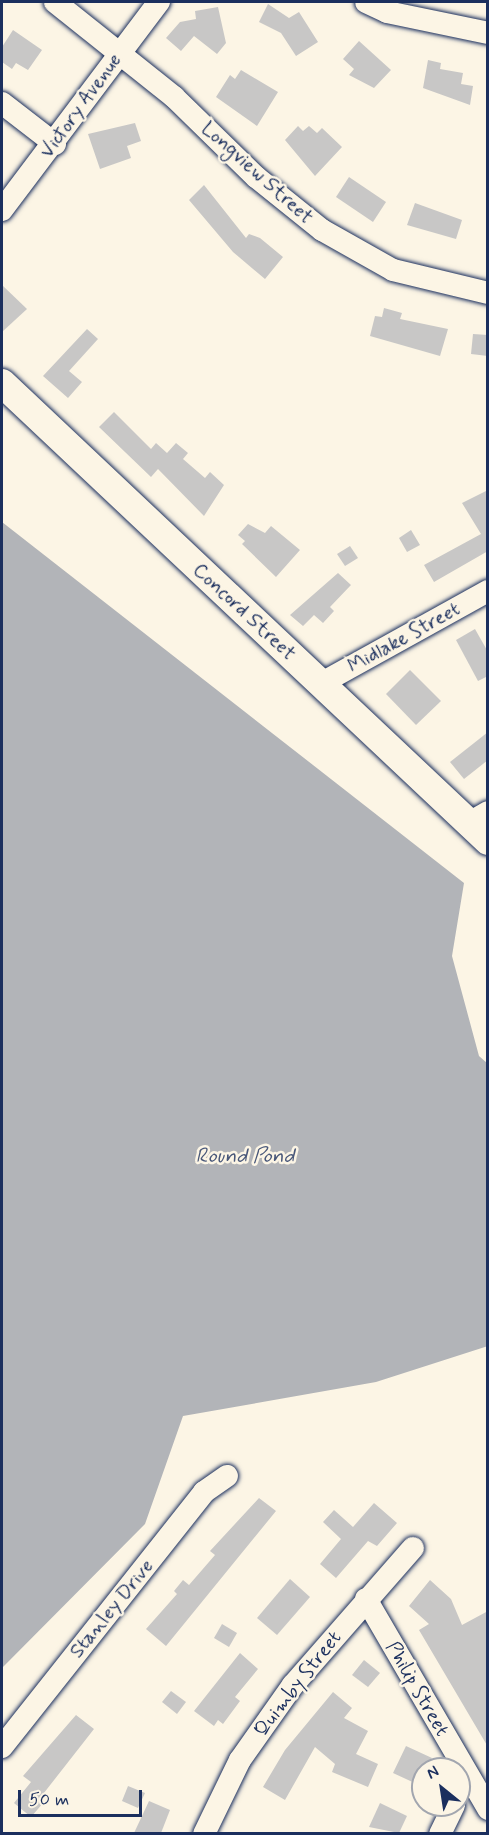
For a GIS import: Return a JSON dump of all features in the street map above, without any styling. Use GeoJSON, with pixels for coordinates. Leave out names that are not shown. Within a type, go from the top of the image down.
{"type":"FeatureCollection","features":[{"type":"Feature","properties":{"kind":"main road","name":"Concord Street"},"geometry":{"type":"LineString","coordinates":[[2,383],[320,684],[481,825]]}},
{"type":"Feature","properties":{"kind":"street","name":"Longview Street"},"geometry":{"type":"LineString","coordinates":[[54,2],[120,53],[322,230],[393,270],[488,293]]}},
{"type":"Feature","properties":{"kind":"street","name":"Victory Avenue"},"geometry":{"type":"LineString","coordinates":[[2,210],[56,144],[159,2]]}},
{"type":"Feature","properties":{"kind":"street"},"geometry":{"type":"LineString","coordinates":[[366,2],[387,12],[488,33]]}},
{"type":"Feature","properties":{"kind":"street"},"geometry":{"type":"LineString","coordinates":[[2,103],[56,144]]}},
{"type":"Feature","properties":{"kind":"street","name":"Midlake Street"},"geometry":{"type":"LineString","coordinates":[[320,684],[488,591]]}},
{"type":"Feature","properties":{"kind":"street","name":"Stanley Drive"},"geometry":{"type":"LineString","coordinates":[[2,1747],[204,1492],[227,1476]]}},
{"type":"Feature","properties":{"kind":"street","name":"Quimby Street"},"geometry":{"type":"LineString","coordinates":[[204,1833],[240,1760],[293,1684],[413,1548]]}},
{"type":"Feature","properties":{"kind":"street","name":"Philip Street"},"geometry":{"type":"LineString","coordinates":[[366,1599],[449,1757]]}},
{"type":"Feature","properties":{"kind":"street","name":"Philip Street"},"geometry":{"type":"LineString","coordinates":[[471,1792],[488,1809]]}},
{"type":"Feature","properties":{"kind":"street"},"geometry":{"type":"LineString","coordinates":[[440,1833],[448,1817]]}},
{"type":"Feature","properties":{"kind":"water","name":"Round Pond"},"geometry":{"type":"Polygon","coordinates":[[[2,522],[464,883],[452,956],[479,1056],[487,1063],[488,1346],[376,1382],[183,1416],[145,1524],[2,1668],[2,522]]]}},
{"type":"Feature","properties":{"kind":"building"},"geometry":{"type":"Polygon","coordinates":[[[268,4],[289,18],[299,12],[318,42],[296,56],[281,33],[259,22],[268,4]]]}},
{"type":"Feature","properties":{"kind":"building"},"geometry":{"type":"Polygon","coordinates":[[[218,7],[226,43],[217,54],[194,36],[181,51],[166,38],[180,22],[196,19],[195,11],[218,7]]]}},
{"type":"Feature","properties":{"kind":"building"},"geometry":{"type":"Polygon","coordinates":[[[13,30],[42,50],[28,70],[16,63],[12,69],[2,62],[2,47],[13,30]]]}},
{"type":"Feature","properties":{"kind":"building"},"geometry":{"type":"Polygon","coordinates":[[[359,41],[391,70],[374,88],[349,75],[354,69],[343,59],[359,41]]]}},
{"type":"Feature","properties":{"kind":"building"},"geometry":{"type":"Polygon","coordinates":[[[428,60],[441,63],[440,69],[463,73],[461,84],[473,86],[470,105],[423,88],[428,60]]]}},
{"type":"Feature","properties":{"kind":"building"},"geometry":{"type":"Polygon","coordinates":[[[241,70],[278,92],[257,126],[216,97],[230,75],[235,79],[241,70]]]}},
{"type":"Feature","properties":{"kind":"building"},"geometry":{"type":"Polygon","coordinates":[[[135,123],[141,141],[127,146],[131,158],[100,169],[88,134],[135,123]]]}},
{"type":"Feature","properties":{"kind":"building"},"geometry":{"type":"Polygon","coordinates":[[[298,126],[303,131],[309,126],[317,133],[322,128],[342,147],[315,176],[285,140],[298,126]]]}},
{"type":"Feature","properties":{"kind":"building"},"geometry":{"type":"Polygon","coordinates":[[[349,177],[386,202],[373,222],[336,197],[349,177]]]}},
{"type":"Feature","properties":{"kind":"building"},"geometry":{"type":"Polygon","coordinates":[[[204,185],[246,238],[249,234],[260,238],[283,257],[265,279],[233,252],[189,200],[204,185]]]}},
{"type":"Feature","properties":{"kind":"building"},"geometry":{"type":"Polygon","coordinates":[[[415,203],[462,220],[456,239],[407,225],[415,203]]]}},
{"type":"Feature","properties":{"kind":"building"},"geometry":{"type":"Polygon","coordinates":[[[2,285],[27,309],[2,332],[2,285]]]}},
{"type":"Feature","properties":{"kind":"building"},"geometry":{"type":"Polygon","coordinates":[[[384,308],[402,313],[400,319],[448,329],[440,356],[370,336],[375,316],[382,317],[384,308]]]}},
{"type":"Feature","properties":{"kind":"building"},"geometry":{"type":"Polygon","coordinates":[[[87,329],[98,339],[69,371],[82,382],[68,398],[43,376],[87,329]]]}},
{"type":"Feature","properties":{"kind":"building"},"geometry":{"type":"Polygon","coordinates":[[[473,334],[488,335],[488,356],[471,354],[473,334]]]}},
{"type":"Feature","properties":{"kind":"building"},"geometry":{"type":"Polygon","coordinates":[[[114,412],[151,449],[156,443],[167,453],[176,443],[188,453],[183,459],[205,478],[210,472],[224,485],[204,516],[158,469],[151,477],[99,427],[114,412]]]}},
{"type":"Feature","properties":{"kind":"building"},"geometry":{"type":"Polygon","coordinates":[[[488,490],[488,551],[434,582],[424,565],[481,534],[462,503],[488,490]]]}},
{"type":"Feature","properties":{"kind":"building"},"geometry":{"type":"Polygon","coordinates":[[[248,524],[265,533],[271,526],[300,550],[276,577],[242,544],[245,541],[238,535],[248,524]]]}},
{"type":"Feature","properties":{"kind":"building"},"geometry":{"type":"Polygon","coordinates":[[[411,530],[420,545],[407,552],[399,538],[411,530]]]}},
{"type":"Feature","properties":{"kind":"building"},"geometry":{"type":"Polygon","coordinates":[[[350,546],[358,558],[345,566],[337,554],[350,546]]]}},
{"type":"Feature","properties":{"kind":"building"},"geometry":{"type":"Polygon","coordinates":[[[338,573],[351,585],[330,607],[334,611],[323,623],[314,615],[303,626],[290,615],[338,573]]]}},
{"type":"Feature","properties":{"kind":"building"},"geometry":{"type":"Polygon","coordinates":[[[475,629],[488,652],[488,676],[478,681],[456,640],[475,629]]]}},
{"type":"Feature","properties":{"kind":"building"},"geometry":{"type":"Polygon","coordinates":[[[410,670],[441,701],[416,725],[386,694],[410,670]]]}},
{"type":"Feature","properties":{"kind":"building"},"geometry":{"type":"Polygon","coordinates":[[[488,732],[488,760],[464,779],[450,762],[488,732]]]}},
{"type":"Feature","properties":{"kind":"building"},"geometry":{"type":"Polygon","coordinates":[[[259,1498],[276,1511],[166,1646],[146,1629],[177,1594],[174,1591],[183,1580],[189,1585],[215,1555],[210,1551],[259,1498]]]}},
{"type":"Feature","properties":{"kind":"building"},"geometry":{"type":"Polygon","coordinates":[[[374,1503],[397,1523],[377,1546],[368,1541],[336,1578],[320,1564],[341,1539],[323,1522],[334,1510],[353,1527],[374,1503]]]}},
{"type":"Feature","properties":{"kind":"building"},"geometry":{"type":"Polygon","coordinates":[[[290,1579],[310,1597],[277,1635],[257,1618],[290,1579]]]}},
{"type":"Feature","properties":{"kind":"building"},"geometry":{"type":"Polygon","coordinates":[[[430,1580],[451,1599],[462,1625],[488,1611],[488,1747],[419,1630],[429,1624],[409,1606],[430,1580]]]}},
{"type":"Feature","properties":{"kind":"building"},"geometry":{"type":"Polygon","coordinates":[[[222,1624],[237,1633],[229,1647],[214,1638],[222,1624]]]}},
{"type":"Feature","properties":{"kind":"building"},"geometry":{"type":"Polygon","coordinates":[[[240,1653],[258,1669],[235,1697],[240,1701],[223,1724],[218,1720],[214,1726],[194,1711],[240,1653]]]}},
{"type":"Feature","properties":{"kind":"building"},"geometry":{"type":"Polygon","coordinates":[[[364,1660],[380,1673],[368,1687],[352,1675],[364,1660]]]}},
{"type":"Feature","properties":{"kind":"building"},"geometry":{"type":"Polygon","coordinates":[[[171,1691],[186,1702],[177,1714],[162,1702],[171,1691]]]}},
{"type":"Feature","properties":{"kind":"building"},"geometry":{"type":"Polygon","coordinates":[[[333,1692],[352,1708],[344,1718],[368,1731],[356,1754],[378,1764],[368,1787],[332,1772],[335,1764],[315,1747],[285,1800],[263,1787],[285,1750],[333,1692]]]}},
{"type":"Feature","properties":{"kind":"building"},"geometry":{"type":"Polygon","coordinates":[[[76,1715],[94,1729],[40,1798],[44,1802],[31,1817],[14,1803],[31,1782],[23,1776],[76,1715]]]}},
{"type":"Feature","properties":{"kind":"building"},"geometry":{"type":"Polygon","coordinates":[[[406,1746],[430,1757],[411,1757],[411,1781],[393,1773],[406,1746]]]}},
{"type":"Feature","properties":{"kind":"building"},"geometry":{"type":"Polygon","coordinates":[[[128,1786],[145,1793],[138,1808],[122,1801],[128,1786]]]}},
{"type":"Feature","properties":{"kind":"building"},"geometry":{"type":"Polygon","coordinates":[[[149,1801],[170,1810],[161,1833],[134,1833],[149,1801]]]}},
{"type":"Feature","properties":{"kind":"building"},"geometry":{"type":"Polygon","coordinates":[[[380,1803],[407,1816],[399,1833],[369,1827],[380,1803]]]}}]}
